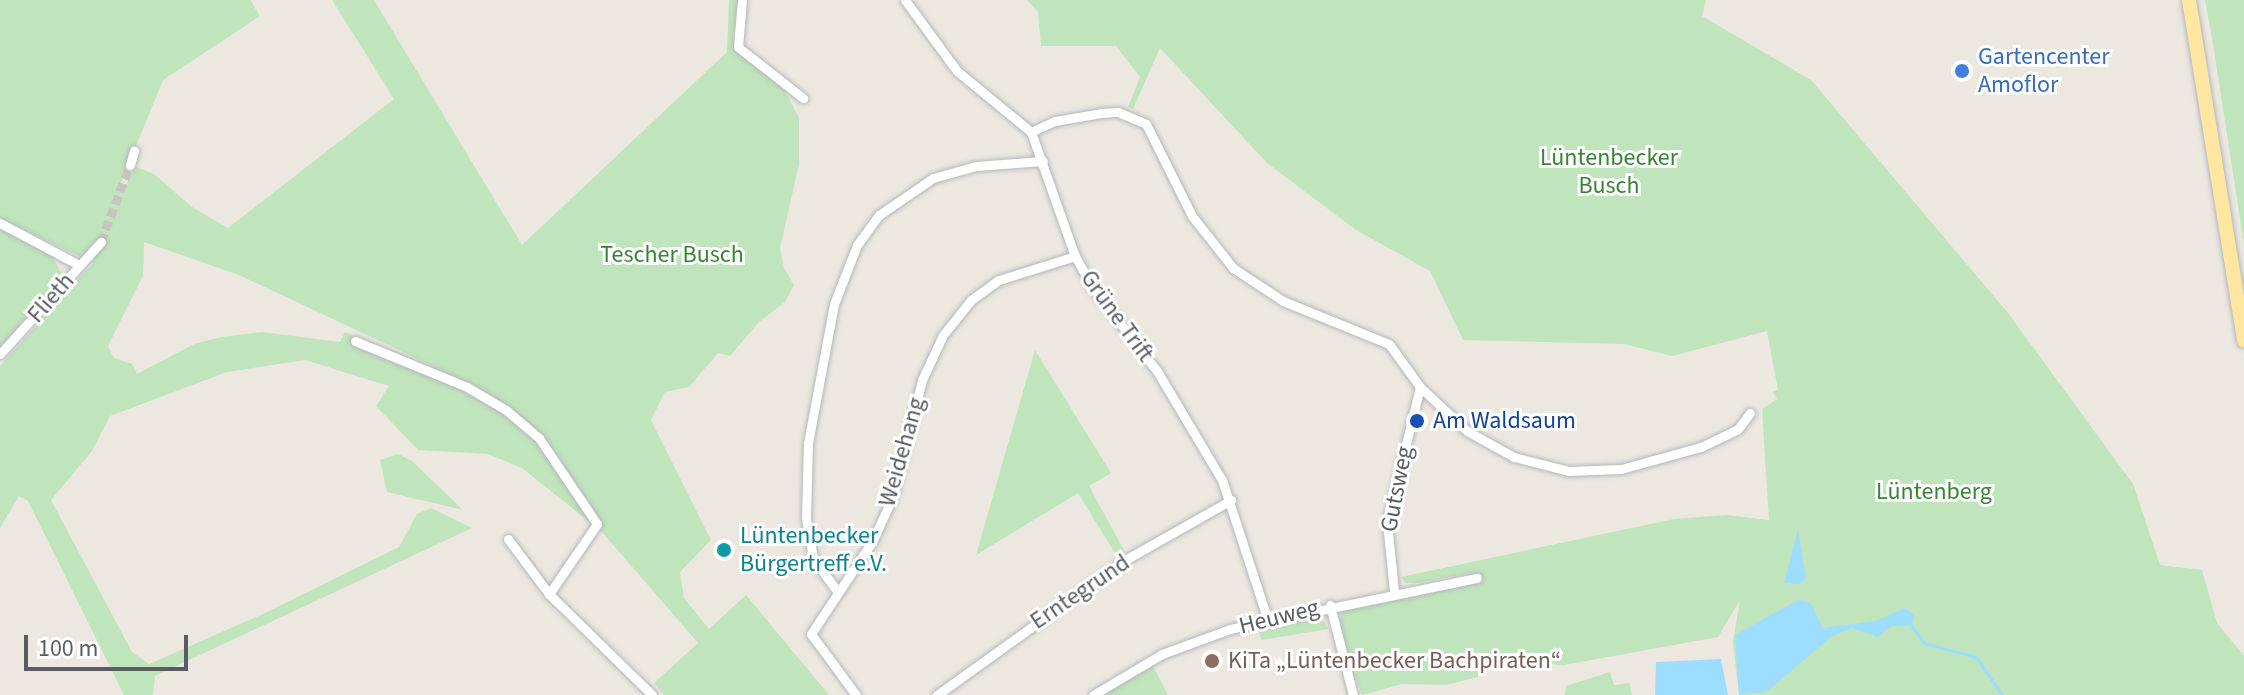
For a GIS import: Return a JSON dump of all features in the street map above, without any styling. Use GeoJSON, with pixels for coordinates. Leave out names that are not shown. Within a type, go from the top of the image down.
{"type":"FeatureCollection","features":[{"type":"Feature","properties":{"kind":"main road"},"geometry":{"type":"LineString","coordinates":[[2189,0],[2244,341]]}},
{"type":"Feature","properties":{"kind":"street"},"geometry":{"type":"LineString","coordinates":[[742,0],[738,47],[803,98]]}},
{"type":"Feature","properties":{"kind":"street","name":"Grüne Trift"},"geometry":{"type":"LineString","coordinates":[[905,0],[957,71],[1031,132],[1075,256],[1183,411],[1231,500],[1267,618]]}},
{"type":"Feature","properties":{"kind":"street"},"geometry":{"type":"LineString","coordinates":[[1031,132],[1055,121],[1102,113],[1118,112],[1146,124],[1192,216],[1233,268],[1283,301],[1389,344],[1420,387],[1492,447],[1569,471],[1621,469],[1701,447],[1738,429],[1750,413]]}},
{"type":"Feature","properties":{"kind":"street"},"geometry":{"type":"LineString","coordinates":[[130,165],[134,151]]}},
{"type":"Feature","properties":{"kind":"street"},"geometry":{"type":"LineString","coordinates":[[837,591],[813,558],[806,519],[808,443],[834,304],[857,245],[879,215],[933,178],[976,166],[1043,161]]}},
{"type":"Feature","properties":{"kind":"street"},"geometry":{"type":"LineString","coordinates":[[0,223],[79,265]]}},
{"type":"Feature","properties":{"kind":"street","name":"Flieth"},"geometry":{"type":"LineString","coordinates":[[0,354],[101,242]]}},
{"type":"Feature","properties":{"kind":"street","name":"Weidehang"},"geometry":{"type":"LineString","coordinates":[[856,695],[811,634],[873,540],[893,496],[922,380],[943,335],[971,300],[999,280],[1075,256]]}},
{"type":"Feature","properties":{"kind":"street"},"geometry":{"type":"LineString","coordinates":[[355,341],[467,387],[506,410],[539,438],[597,524],[549,594]]}},
{"type":"Feature","properties":{"kind":"street","name":"Gutsweg"},"geometry":{"type":"LineString","coordinates":[[1394,591],[1387,522],[1420,387]]}},
{"type":"Feature","properties":{"kind":"street","name":"Erntegrund"},"geometry":{"type":"LineString","coordinates":[[937,695],[1112,568],[1231,500]]}},
{"type":"Feature","properties":{"kind":"street"},"geometry":{"type":"LineString","coordinates":[[508,539],[549,594],[652,695]]}},
{"type":"Feature","properties":{"kind":"street","name":"Heuweg"},"geometry":{"type":"LineString","coordinates":[[1093,695],[1162,654],[1267,618],[1394,591],[1477,578]]}},
{"type":"Feature","properties":{"kind":"street"},"geometry":{"type":"LineString","coordinates":[[1330,605],[1353,695]]}},
{"type":"Feature","properties":{"kind":"green space","name":"Tescher Busch"},"geometry":{"type":"Polygon","coordinates":[[[0,0],[250,0],[260,16],[163,80],[120,185],[124,190],[134,166],[154,174],[192,207],[228,228],[394,99],[332,0],[374,0],[522,245],[727,52],[729,0],[738,0],[733,35],[737,51],[784,89],[799,118],[799,164],[780,248],[784,268],[794,285],[785,302],[759,322],[730,356],[718,353],[689,387],[665,392],[651,420],[711,540],[680,572],[684,598],[709,629],[746,595],[829,695],[664,695],[654,683],[698,643],[602,532],[522,468],[488,454],[418,450],[376,406],[389,386],[305,360],[227,372],[110,416],[92,451],[51,500],[132,652],[149,664],[263,614],[399,547],[417,514],[431,508],[472,528],[155,676],[153,695],[124,695],[28,501],[19,496],[0,528],[0,366],[93,263],[0,218],[0,0]],[[144,242],[143,276],[108,346],[114,358],[132,364],[137,374],[194,344],[221,337],[262,332],[340,342],[345,332],[448,373],[239,275],[144,242]]]}},
{"type":"Feature","properties":{"kind":"green space"},"geometry":{"type":"Polygon","coordinates":[[[1027,0],[1706,0],[1702,16],[1811,80],[2008,313],[2133,484],[2160,565],[2202,570],[2217,623],[2244,656],[2244,695],[1739,695],[1733,642],[1740,600],[1718,637],[1564,665],[1503,661],[1477,677],[1447,685],[1402,684],[1362,695],[1345,652],[1340,620],[1344,609],[1471,579],[1475,594],[1471,573],[1417,583],[1406,583],[1401,577],[1674,519],[1727,515],[1769,520],[1762,409],[1777,399],[1773,392],[1778,390],[1767,331],[1672,356],[1624,344],[1463,340],[1430,271],[1356,230],[1267,163],[1160,48],[1133,109],[1128,107],[1140,77],[1116,46],[1041,46],[1038,12],[1027,0]]]}},
{"type":"Feature","properties":{"kind":"green space"},"geometry":{"type":"Polygon","coordinates":[[[2205,0],[2244,0],[2244,244],[2212,38],[2205,0]]]}},
{"type":"Feature","properties":{"kind":"green space"},"geometry":{"type":"Polygon","coordinates":[[[0,227],[50,251],[61,273],[27,322],[0,348],[0,227]]]}},
{"type":"Feature","properties":{"kind":"green space"},"geometry":{"type":"Polygon","coordinates":[[[1035,350],[1111,473],[1089,486],[1125,552],[1118,558],[1078,493],[976,555],[1035,350]]]}},
{"type":"Feature","properties":{"kind":"green space"},"geometry":{"type":"Polygon","coordinates":[[[398,454],[412,461],[463,510],[387,492],[380,460],[398,454]]]}},
{"type":"Feature","properties":{"kind":"green space"},"geometry":{"type":"Polygon","coordinates":[[[1318,614],[1329,629],[1261,640],[1258,626],[1318,614]]]}},
{"type":"Feature","properties":{"kind":"green space"},"geometry":{"type":"Polygon","coordinates":[[[1152,664],[1168,695],[1104,695],[1152,664]]]}},
{"type":"Feature","properties":{"kind":"green space"},"geometry":{"type":"Polygon","coordinates":[[[1610,672],[1614,685],[1629,683],[1632,695],[1565,695],[1566,686],[1610,672]]]}},
{"type":"Feature","properties":{"kind":"water"},"geometry":{"type":"Polygon","coordinates":[[[1798,530],[1806,578],[1800,584],[1784,583],[1798,530]]]}},
{"type":"Feature","properties":{"kind":"water"},"geometry":{"type":"Polygon","coordinates":[[[1800,599],[1811,604],[1823,628],[1876,621],[1905,608],[1914,615],[1912,626],[1891,626],[1878,637],[1852,628],[1832,636],[1768,691],[1739,695],[1735,635],[1800,599]]]}},
{"type":"Feature","properties":{"kind":"water"},"geometry":{"type":"Polygon","coordinates":[[[1721,659],[1728,695],[1655,695],[1656,662],[1721,659]]]}},
{"type":"Feature","properties":{"kind":"waterway"},"geometry":{"type":"LineString","coordinates":[[1911,625],[1924,643],[1976,657],[2002,695]]}},
{"type":"Feature","properties":{"kind":"tunnel"},"geometry":{"type":"LineString","coordinates":[[101,242],[130,165]]}},
{"type":"Feature","properties":{"kind":"place","name":"Gartencenter Amoflor"},"geometry":{"type":"Point","coordinates":[1962,71]}},
{"type":"Feature","properties":{"kind":"place","name":"Am Waldsaum"},"geometry":{"type":"Point","coordinates":[1417,421]}},
{"type":"Feature","properties":{"kind":"place","name":"Lüntenbecker Bürgertreff e.V."},"geometry":{"type":"Point","coordinates":[724,550]}},
{"type":"Feature","properties":{"kind":"place","name":"KiTa „Lüntenbecker Bachpiraten“"},"geometry":{"type":"Point","coordinates":[1212,661]}},
{"type":"Feature","properties":{"kind":"park label","name":"Lüntenbecker Busch"},"geometry":{"type":"Point","coordinates":[1609,172]}},
{"type":"Feature","properties":{"kind":"park label","name":"Lüntenberg"},"geometry":{"type":"Point","coordinates":[1934,492]}}]}
